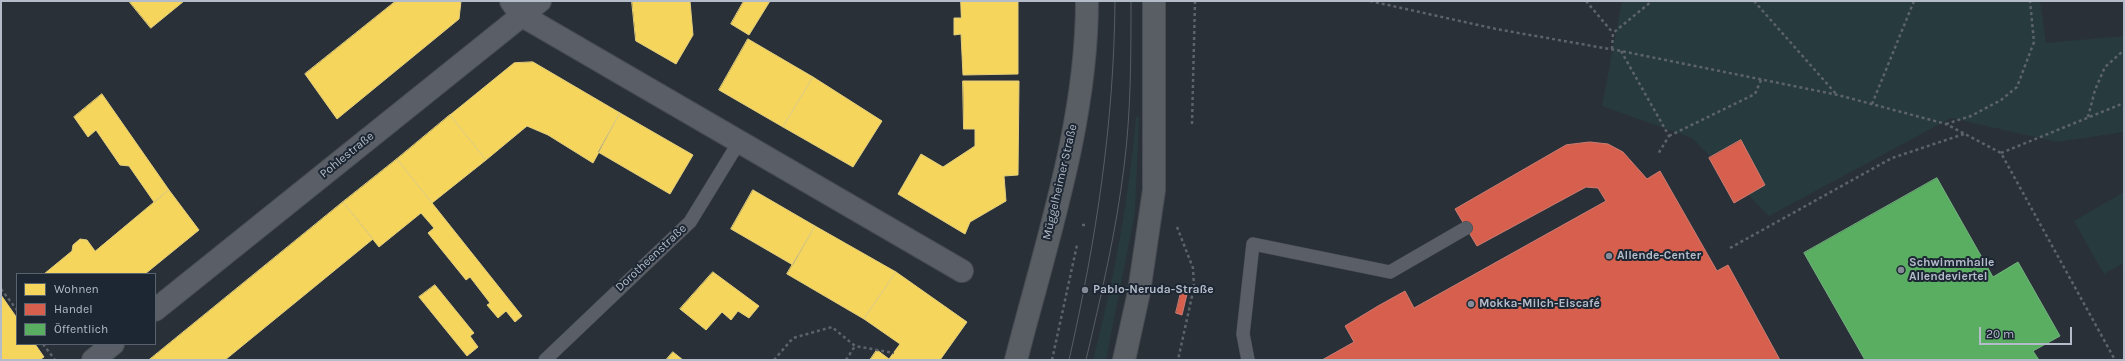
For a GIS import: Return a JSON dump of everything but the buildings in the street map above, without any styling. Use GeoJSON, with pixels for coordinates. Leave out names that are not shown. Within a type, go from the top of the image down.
{"type":"FeatureCollection","features":[{"type":"Feature","properties":{"kind":"main road","name":"Müggelheimer Straße"},"geometry":{"type":"LineString","coordinates":[[1016,360],[1067,163],[1081,84],[1087,1]]}},
{"type":"Feature","properties":{"kind":"main road"},"geometry":{"type":"LineString","coordinates":[[1124,360],[1139,292],[1154,190],[1154,1]]}},
{"type":"Feature","properties":{"kind":"street","name":"Pohlestraße"},"geometry":{"type":"LineString","coordinates":[[156,309],[516,8],[540,1]]}},
{"type":"Feature","properties":{"kind":"street"},"geometry":{"type":"LineString","coordinates":[[516,8],[738,142],[962,271]]}},
{"type":"Feature","properties":{"kind":"street"},"geometry":{"type":"LineString","coordinates":[[93,360],[112,345]]}},
{"type":"Feature","properties":{"kind":"lane","name":"Dorotheenstraße"},"geometry":{"type":"LineString","coordinates":[[545,360],[690,222],[738,142]]}},
{"type":"Feature","properties":{"kind":"lane"},"geometry":{"type":"LineString","coordinates":[[1248,360],[1243,334],[1253,244],[1390,272],[1466,228]]}},
{"type":"Feature","properties":{"kind":"path"},"geometry":{"type":"LineString","coordinates":[[1192,124],[1195,1]]}},
{"type":"Feature","properties":{"kind":"path"},"geometry":{"type":"LineString","coordinates":[[1370,1],[1496,29],[1612,49],[1838,95],[1946,124],[2001,153],[2115,360]]}},
{"type":"Feature","properties":{"kind":"path"},"geometry":{"type":"LineString","coordinates":[[1586,1],[1613,33],[1612,49]]}},
{"type":"Feature","properties":{"kind":"path"},"geometry":{"type":"LineString","coordinates":[[1613,33],[1652,1]]}},
{"type":"Feature","properties":{"kind":"path"},"geometry":{"type":"LineString","coordinates":[[1754,1],[1838,95]]}},
{"type":"Feature","properties":{"kind":"path"},"geometry":{"type":"LineString","coordinates":[[1872,104],[1914,1]]}},
{"type":"Feature","properties":{"kind":"path"},"geometry":{"type":"LineString","coordinates":[[1946,124],[1971,116],[2002,100],[2017,87],[2034,42],[2030,1]]}},
{"type":"Feature","properties":{"kind":"path"},"geometry":{"type":"LineString","coordinates":[[2088,118],[2095,90],[2104,67],[2124,50]]}},
{"type":"Feature","properties":{"kind":"path"},"geometry":{"type":"LineString","coordinates":[[1621,51],[1669,136]]}},
{"type":"Feature","properties":{"kind":"path"},"geometry":{"type":"LineString","coordinates":[[1658,154],[1669,136],[1755,94],[1761,80]]}},
{"type":"Feature","properties":{"kind":"path"},"geometry":{"type":"LineString","coordinates":[[2001,153],[2124,103]]}},
{"type":"Feature","properties":{"kind":"path"},"geometry":{"type":"LineString","coordinates":[[1730,248],[1892,158],[1964,134]]}},
{"type":"Feature","properties":{"kind":"path"},"geometry":{"type":"LineString","coordinates":[[1154,190],[1177,227],[1193,268],[1194,287],[1178,360]]}},
{"type":"Feature","properties":{"kind":"path"},"geometry":{"type":"LineString","coordinates":[[1080,231],[1082,224],[1087,225]]}},
{"type":"Feature","properties":{"kind":"path"},"geometry":{"type":"LineString","coordinates":[[1052,360],[1079,238]]}},
{"type":"Feature","properties":{"kind":"path"},"geometry":{"type":"LineString","coordinates":[[1,289],[16,309]]}},
{"type":"Feature","properties":{"kind":"path"},"geometry":{"type":"LineString","coordinates":[[774,360],[793,338],[832,327],[855,346],[894,353]]}},
{"type":"Feature","properties":{"kind":"path"},"geometry":{"type":"LineString","coordinates":[[44,345],[56,360]]}},
{"type":"Feature","properties":{"kind":"path"},"geometry":{"type":"LineString","coordinates":[[846,360],[855,346]]}},
{"type":"Feature","properties":{"kind":"green space"},"geometry":{"type":"Polygon","coordinates":[[[1622,1],[2040,1],[2046,43],[2124,36],[2124,132],[2057,142],[1951,118],[1769,216],[1692,138],[1602,106],[1622,1]]]}},
{"type":"Feature","properties":{"kind":"green space"},"geometry":{"type":"Polygon","coordinates":[[[1136,117],[1139,117],[1135,212],[1106,360],[1093,360],[1108,300],[1120,239],[1136,117]]]}},
{"type":"Feature","properties":{"kind":"green space"},"geometry":{"type":"Polygon","coordinates":[[[2124,192],[2124,263],[2104,274],[2074,221],[2124,192]]]}},
{"type":"Feature","properties":{"kind":"tram line"},"geometry":{"type":"LineString","coordinates":[[1069,360],[1079,315],[1102,182],[1111,92],[1115,1]]}},
{"type":"Feature","properties":{"kind":"tram line"},"geometry":{"type":"LineString","coordinates":[[1086,360],[1103,288],[1121,191],[1129,105],[1131,1]]}},
{"type":"Feature","properties":{"kind":"place","name":"Allende-Center"},"geometry":{"type":"Point","coordinates":[1609,256]}},
{"type":"Feature","properties":{"kind":"place","name":"Schwimmhalle Allendeviertel"},"geometry":{"type":"Point","coordinates":[1901,270]}},
{"type":"Feature","properties":{"kind":"place","name":"Pablo-Neruda-Straße"},"geometry":{"type":"Point","coordinates":[1085,290]}},
{"type":"Feature","properties":{"kind":"place","name":"Mokka-Milch-Eiscafé"},"geometry":{"type":"Point","coordinates":[1471,304]}}]}
